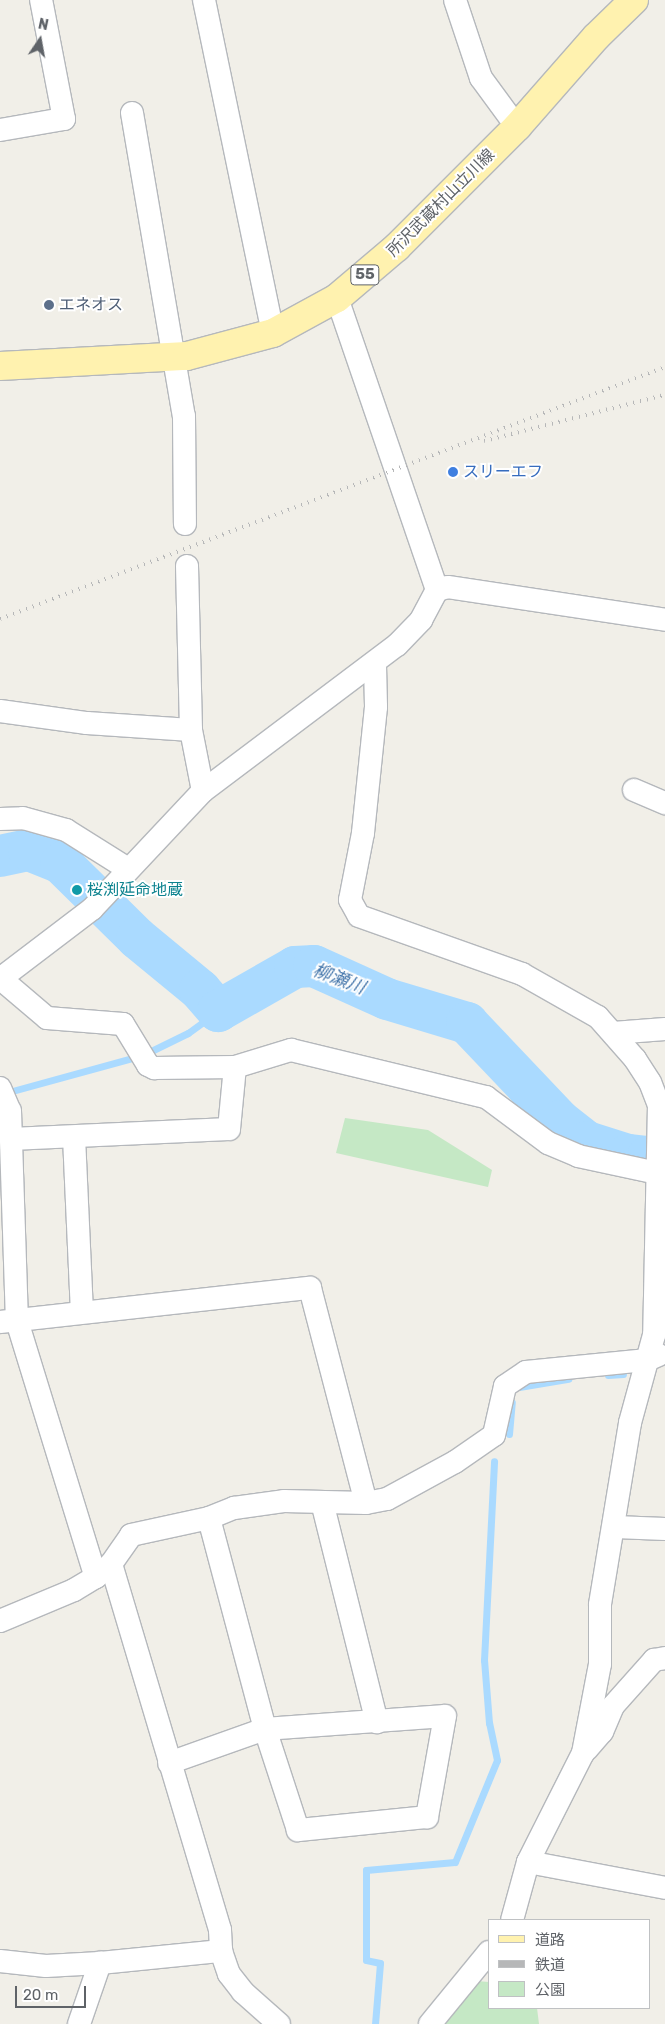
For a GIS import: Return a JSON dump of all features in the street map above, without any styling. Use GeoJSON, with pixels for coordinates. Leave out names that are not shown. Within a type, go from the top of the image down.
{"type":"FeatureCollection","features":[{"type":"Feature","properties":{"kind":"main road","name":"所沢武蔵村山立川線"},"geometry":{"type":"LineString","coordinates":[[0,366],[173,358],[273,333],[337,298],[397,247],[517,127],[596,37],[634,0]]}},
{"type":"Feature","properties":{"kind":"street"},"geometry":{"type":"LineString","coordinates":[[0,130],[64,119],[41,0]]}},
{"type":"Feature","properties":{"kind":"street"},"geometry":{"type":"LineString","coordinates":[[204,0],[273,333]]}},
{"type":"Feature","properties":{"kind":"street"},"geometry":{"type":"LineString","coordinates":[[455,0],[481,78],[517,127]]}},
{"type":"Feature","properties":{"kind":"street"},"geometry":{"type":"LineString","coordinates":[[132,113],[184,416],[186,524]]}},
{"type":"Feature","properties":{"kind":"street"},"geometry":{"type":"LineString","coordinates":[[337,298],[438,590]]}},
{"type":"Feature","properties":{"kind":"street"},"geometry":{"type":"LineString","coordinates":[[187,566],[191,730],[202,791]]}},
{"type":"Feature","properties":{"kind":"street"},"geometry":{"type":"LineString","coordinates":[[660,1169],[578,1156],[548,1143],[486,1097],[291,1050],[235,1067],[154,1068],[143,1057],[123,1024],[47,1018],[0,979],[92,908],[202,791],[375,665],[421,620],[438,590],[448,587],[665,620]]}},
{"type":"Feature","properties":{"kind":"street"},"geometry":{"type":"LineString","coordinates":[[375,665],[376,706],[363,833],[350,900],[359,916],[522,974],[598,1017],[614,1033],[650,1082],[662,1103],[654,1335],[656,1356],[630,1423],[615,1527],[600,1605],[600,1664],[583,1754]]}},
{"type":"Feature","properties":{"kind":"street"},"geometry":{"type":"LineString","coordinates":[[0,711],[87,723],[191,730]]}},
{"type":"Feature","properties":{"kind":"street"},"geometry":{"type":"LineString","coordinates":[[634,790],[665,803]]}},
{"type":"Feature","properties":{"kind":"street"},"geometry":{"type":"LineString","coordinates":[[0,819],[23,818],[66,830],[128,869]]}},
{"type":"Feature","properties":{"kind":"street"},"geometry":{"type":"LineString","coordinates":[[614,1033],[665,1029]]}},
{"type":"Feature","properties":{"kind":"street"},"geometry":{"type":"LineString","coordinates":[[11,1139],[229,1129],[235,1067]]}},
{"type":"Feature","properties":{"kind":"street"},"geometry":{"type":"LineString","coordinates":[[5,1104],[11,1139],[8,1321],[103,1570],[169,1762],[220,1930],[222,1951],[229,1974],[238,1986],[279,2024]]}},
{"type":"Feature","properties":{"kind":"street"},"geometry":{"type":"LineString","coordinates":[[74,1137],[82,1312]]}},
{"type":"Feature","properties":{"kind":"street"},"geometry":{"type":"LineString","coordinates":[[8,1321],[310,1288],[366,1503]]}},
{"type":"Feature","properties":{"kind":"street"},"geometry":{"type":"LineString","coordinates":[[0,1621],[74,1590],[103,1570],[131,1536],[209,1518],[234,1508],[284,1501],[366,1503],[387,1499],[410,1488],[494,1435],[505,1386],[526,1372],[656,1356]]}},
{"type":"Feature","properties":{"kind":"street"},"geometry":{"type":"LineString","coordinates":[[322,1502],[378,1722]]}},
{"type":"Feature","properties":{"kind":"street"},"geometry":{"type":"LineString","coordinates":[[169,1762],[265,1729],[445,1716],[427,1817],[298,1830],[265,1729],[209,1518]]}},
{"type":"Feature","properties":{"kind":"street"},"geometry":{"type":"LineString","coordinates":[[615,1527],[665,1530]]}},
{"type":"Feature","properties":{"kind":"street"},"geometry":{"type":"LineString","coordinates":[[512,1919],[528,1862],[583,1754],[602,1732],[613,1706],[654,1660],[665,1658]]}},
{"type":"Feature","properties":{"kind":"street"},"geometry":{"type":"LineString","coordinates":[[528,1862],[665,1888]]}},
{"type":"Feature","properties":{"kind":"street"},"geometry":{"type":"LineString","coordinates":[[0,1961],[46,1966],[100,1964],[222,1951]]}},
{"type":"Feature","properties":{"kind":"street"},"geometry":{"type":"LineString","coordinates":[[430,2024],[488,1953]]}},
{"type":"Feature","properties":{"kind":"street"},"geometry":{"type":"LineString","coordinates":[[80,2024],[100,1964]]}},
{"type":"Feature","properties":{"kind":"green space"},"geometry":{"type":"Polygon","coordinates":[[[345,1118],[428,1130],[492,1170],[488,1187],[336,1153],[345,1118]]]}},
{"type":"Feature","properties":{"kind":"green space"},"geometry":{"type":"Polygon","coordinates":[[[476,1981],[488,1982],[488,2009],[537,2009],[539,2024],[440,2024],[476,1981]]]}},
{"type":"Feature","properties":{"kind":"waterway","name":"柳瀬川"},"geometry":{"type":"LineString","coordinates":[[0,856],[29,850],[61,863],[137,938],[200,990],[218,1011],[295,967],[314,966],[387,999],[467,1023],[560,1121],[587,1142],[628,1155],[648,1157],[665,1153]]}},
{"type":"Feature","properties":{"kind":"waterway"},"geometry":{"type":"LineString","coordinates":[[5,1093],[143,1055],[188,1033],[218,1011]]}},
{"type":"Feature","properties":{"kind":"waterway"},"geometry":{"type":"LineString","coordinates":[[608,1375],[623,1374]]}},
{"type":"Feature","properties":{"kind":"waterway"},"geometry":{"type":"LineString","coordinates":[[519,1387],[568,1379]]}},
{"type":"Feature","properties":{"kind":"waterway"},"geometry":{"type":"LineString","coordinates":[[509,1434],[512,1402]]}},
{"type":"Feature","properties":{"kind":"waterway"},"geometry":{"type":"LineString","coordinates":[[375,2024],[380,1963],[366,1960],[366,1870],[455,1862],[497,1760],[489,1723],[484,1660],[494,1461]]}},
{"type":"Feature","properties":{"kind":"railway"},"geometry":{"type":"LineString","coordinates":[[0,619],[665,367]]}},
{"type":"Feature","properties":{"kind":"railway"},"geometry":{"type":"LineString","coordinates":[[484,441],[665,395]]}},
{"type":"Feature","properties":{"kind":"place","name":"エネオス"},"geometry":{"type":"Point","coordinates":[49,305]}},
{"type":"Feature","properties":{"kind":"place","name":"スリーエフ"},"geometry":{"type":"Point","coordinates":[453,472]}},
{"type":"Feature","properties":{"kind":"place","name":"桜渕延命地蔵"},"geometry":{"type":"Point","coordinates":[77,890]}}]}
